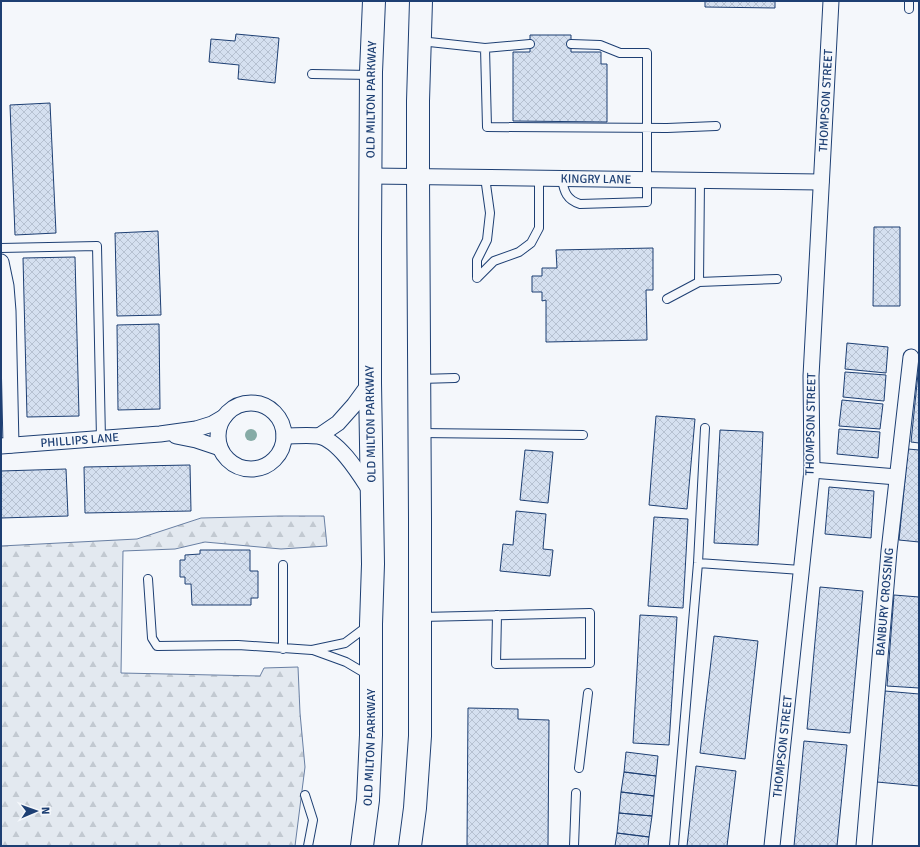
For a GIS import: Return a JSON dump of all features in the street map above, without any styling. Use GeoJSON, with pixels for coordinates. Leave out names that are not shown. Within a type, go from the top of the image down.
{"type":"FeatureCollection","features":[{"type":"Feature","properties":{"kind":"highway","name":"OLD MILTON PARKWAY"},"geometry":{"type":"LineString","coordinates":[[362,846],[368,800],[371,735],[371,624],[373,564],[370,383],[371,75],[374,1]]}},
{"type":"Feature","properties":{"kind":"highway"},"geometry":{"type":"LineString","coordinates":[[410,846],[415,808],[420,736],[418,176],[419,41],[421,1]]}},
{"type":"Feature","properties":{"kind":"street","name":"THOMPSON STREET"},"geometry":{"type":"LineString","coordinates":[[772,846],[812,470],[811,376],[831,1]]}},
{"type":"Feature","properties":{"kind":"street","name":"KINGRY LANE"},"geometry":{"type":"LineString","coordinates":[[371,176],[821,182]]}},
{"type":"Feature","properties":{"kind":"street"},"geometry":{"type":"LineString","coordinates":[[1,262],[6,286],[8,311],[6,445]]}},
{"type":"Feature","properties":{"kind":"street","name":"BANBURY CROSSING"},"geometry":{"type":"LineString","coordinates":[[864,846],[888,558],[911,357]]}},
{"type":"Feature","properties":{"kind":"street"},"geometry":{"type":"LineString","coordinates":[[319,436],[338,423],[354,405],[370,383]]}},
{"type":"Feature","properties":{"kind":"street"},"geometry":{"type":"LineString","coordinates":[[250,403],[270,409],[277,416],[282,426],[284,436],[278,455],[271,462],[262,467],[252,469],[242,468],[232,464],[225,457],[220,448],[218,432],[224,417],[231,410],[240,405],[250,403]]}},
{"type":"Feature","properties":{"kind":"street","name":"PHILLIPS LANE"},"geometry":{"type":"LineString","coordinates":[[6,445],[160,434],[196,429],[212,424],[224,417]]}},
{"type":"Feature","properties":{"kind":"street","name":"PHILLIPS LANE"},"geometry":{"type":"LineString","coordinates":[[160,434],[193,439],[220,448]]}},
{"type":"Feature","properties":{"kind":"street"},"geometry":{"type":"LineString","coordinates":[[284,436],[319,436],[329,441],[339,449],[356,469],[372,494]]}},
{"type":"Feature","properties":{"kind":"street"},"geometry":{"type":"LineString","coordinates":[[812,470],[897,477]]}},
{"type":"Feature","properties":{"kind":"lane"},"geometry":{"type":"LineString","coordinates":[[419,41],[485,48],[530,44]]}},
{"type":"Feature","properties":{"kind":"lane"},"geometry":{"type":"LineString","coordinates":[[562,179],[564,189],[569,197],[574,202],[580,204],[647,202],[647,53],[620,53],[600,45],[571,44]]}},
{"type":"Feature","properties":{"kind":"lane"},"geometry":{"type":"LineString","coordinates":[[485,48],[486,127],[667,128],[716,126]]}},
{"type":"Feature","properties":{"kind":"lane"},"geometry":{"type":"LineString","coordinates":[[312,74],[371,75]]}},
{"type":"Feature","properties":{"kind":"lane"},"geometry":{"type":"LineString","coordinates":[[485,178],[490,213],[487,240],[477,260],[477,278],[494,261],[519,252],[531,243],[539,228],[539,178]]}},
{"type":"Feature","properties":{"kind":"lane"},"geometry":{"type":"LineString","coordinates":[[700,181],[700,282]]}},
{"type":"Feature","properties":{"kind":"lane"},"geometry":{"type":"LineString","coordinates":[[1,248],[97,246],[101,439]]}},
{"type":"Feature","properties":{"kind":"lane"},"geometry":{"type":"LineString","coordinates":[[667,299],[700,282],[777,279]]}},
{"type":"Feature","properties":{"kind":"lane"},"geometry":{"type":"LineString","coordinates":[[419,379],[455,378]]}},
{"type":"Feature","properties":{"kind":"lane"},"geometry":{"type":"LineString","coordinates":[[674,846],[698,563],[705,428]]}},
{"type":"Feature","properties":{"kind":"lane"},"geometry":{"type":"LineString","coordinates":[[420,433],[583,435]]}},
{"type":"Feature","properties":{"kind":"lane"},"geometry":{"type":"LineString","coordinates":[[698,563],[801,570]]}},
{"type":"Feature","properties":{"kind":"lane"},"geometry":{"type":"LineString","coordinates":[[283,648],[284,565]]}},
{"type":"Feature","properties":{"kind":"lane"},"geometry":{"type":"LineString","coordinates":[[148,579],[152,638],[157,646],[238,645],[312,650],[346,662],[371,676]]}},
{"type":"Feature","properties":{"kind":"lane"},"geometry":{"type":"LineString","coordinates":[[420,617],[497,615],[590,614],[590,663],[496,664],[497,615]]}},
{"type":"Feature","properties":{"kind":"lane"},"geometry":{"type":"LineString","coordinates":[[312,650],[345,642],[371,624]]}},
{"type":"Feature","properties":{"kind":"lane"},"geometry":{"type":"LineString","coordinates":[[579,768],[588,693]]}},
{"type":"Feature","properties":{"kind":"lane"},"geometry":{"type":"LineString","coordinates":[[574,846],[576,793]]}},
{"type":"Feature","properties":{"kind":"lane"},"geometry":{"type":"LineString","coordinates":[[305,795],[313,820],[308,846]]}},
{"type":"Feature","properties":{"kind":"green space"},"geometry":{"type":"Polygon","coordinates":[[[324,516],[327,546],[281,549],[205,542],[175,549],[123,551],[121,673],[260,676],[264,668],[298,667],[300,713],[305,767],[295,846],[1,846],[1,546],[137,539],[201,518],[324,516]]]}},
{"type":"Feature","properties":{"kind":"building"},"geometry":{"type":"Polygon","coordinates":[[[705,1],[775,1],[775,8],[705,7],[705,1]]]}},
{"type":"Feature","properties":{"kind":"building"},"geometry":{"type":"Polygon","coordinates":[[[236,34],[279,38],[275,83],[238,79],[239,65],[209,62],[211,39],[235,41],[236,34]]]}},
{"type":"Feature","properties":{"kind":"building"},"geometry":{"type":"Polygon","coordinates":[[[530,35],[571,35],[571,52],[601,52],[601,64],[607,64],[607,122],[513,121],[513,52],[530,52],[530,35]]]}},
{"type":"Feature","properties":{"kind":"building"},"geometry":{"type":"Polygon","coordinates":[[[50,103],[56,233],[15,235],[10,105],[50,103]]]}},
{"type":"Feature","properties":{"kind":"building"},"geometry":{"type":"Polygon","coordinates":[[[874,227],[900,227],[900,306],[873,306],[874,227]]]}},
{"type":"Feature","properties":{"kind":"building"},"geometry":{"type":"Polygon","coordinates":[[[158,231],[161,315],[117,316],[115,233],[158,231]]]}},
{"type":"Feature","properties":{"kind":"building"},"geometry":{"type":"Polygon","coordinates":[[[653,248],[653,290],[646,290],[647,340],[546,342],[546,300],[542,301],[542,292],[532,292],[532,276],[542,276],[542,268],[557,268],[556,250],[653,248]]]}},
{"type":"Feature","properties":{"kind":"building"},"geometry":{"type":"Polygon","coordinates":[[[75,257],[79,416],[27,417],[23,258],[75,257]]]}},
{"type":"Feature","properties":{"kind":"building"},"geometry":{"type":"Polygon","coordinates":[[[159,324],[160,409],[118,410],[117,325],[159,324]]]}},
{"type":"Feature","properties":{"kind":"building"},"geometry":{"type":"Polygon","coordinates":[[[847,343],[888,347],[886,373],[845,369],[847,343]]]}},
{"type":"Feature","properties":{"kind":"building"},"geometry":{"type":"Polygon","coordinates":[[[919,364],[919,443],[911,442],[919,364]]]}},
{"type":"Feature","properties":{"kind":"building"},"geometry":{"type":"Polygon","coordinates":[[[845,372],[886,375],[884,401],[843,397],[845,372]]]}},
{"type":"Feature","properties":{"kind":"building"},"geometry":{"type":"Polygon","coordinates":[[[842,400],[883,404],[880,429],[839,426],[842,400]]]}},
{"type":"Feature","properties":{"kind":"building"},"geometry":{"type":"Polygon","coordinates":[[[656,416],[695,419],[687,509],[649,505],[656,416]]]}},
{"type":"Feature","properties":{"kind":"building"},"geometry":{"type":"Polygon","coordinates":[[[839,429],[880,432],[878,458],[837,454],[839,429]]]}},
{"type":"Feature","properties":{"kind":"building"},"geometry":{"type":"Polygon","coordinates":[[[720,430],[763,432],[758,545],[714,543],[720,430]]]}},
{"type":"Feature","properties":{"kind":"building"},"geometry":{"type":"Polygon","coordinates":[[[908,449],[919,450],[919,542],[899,540],[908,449]]]}},
{"type":"Feature","properties":{"kind":"building"},"geometry":{"type":"Polygon","coordinates":[[[525,450],[553,452],[548,503],[520,500],[525,450]]]}},
{"type":"Feature","properties":{"kind":"building"},"geometry":{"type":"Polygon","coordinates":[[[190,465],[191,511],[85,513],[84,467],[190,465]]]}},
{"type":"Feature","properties":{"kind":"building"},"geometry":{"type":"Polygon","coordinates":[[[66,469],[68,516],[1,518],[1,471],[66,469]]]}},
{"type":"Feature","properties":{"kind":"building"},"geometry":{"type":"Polygon","coordinates":[[[829,487],[874,491],[871,538],[825,534],[829,487]]]}},
{"type":"Feature","properties":{"kind":"building"},"geometry":{"type":"Polygon","coordinates":[[[516,511],[546,514],[543,549],[553,550],[550,576],[500,571],[503,544],[513,545],[516,511]]]}},
{"type":"Feature","properties":{"kind":"building"},"geometry":{"type":"Polygon","coordinates":[[[654,517],[688,519],[683,608],[648,606],[654,517]]]}},
{"type":"Feature","properties":{"kind":"building"},"geometry":{"type":"Polygon","coordinates":[[[200,550],[250,550],[250,571],[258,571],[258,598],[251,598],[251,605],[192,605],[191,584],[185,584],[185,577],[180,577],[180,560],[185,560],[185,555],[200,554],[200,550]]]}},
{"type":"Feature","properties":{"kind":"building"},"geometry":{"type":"Polygon","coordinates":[[[820,587],[863,591],[850,733],[807,729],[820,587]]]}},
{"type":"Feature","properties":{"kind":"building"},"geometry":{"type":"Polygon","coordinates":[[[894,595],[919,597],[919,688],[887,686],[894,595]]]}},
{"type":"Feature","properties":{"kind":"building"},"geometry":{"type":"Polygon","coordinates":[[[640,615],[677,617],[669,745],[633,743],[640,615]]]}},
{"type":"Feature","properties":{"kind":"building"},"geometry":{"type":"Polygon","coordinates":[[[714,636],[758,641],[745,759],[700,753],[714,636]]]}},
{"type":"Feature","properties":{"kind":"building"},"geometry":{"type":"Polygon","coordinates":[[[885,691],[919,694],[919,786],[877,782],[885,691]]]}},
{"type":"Feature","properties":{"kind":"building"},"geometry":{"type":"Polygon","coordinates":[[[468,708],[518,709],[518,719],[549,720],[548,846],[467,846],[468,708]]]}},
{"type":"Feature","properties":{"kind":"building"},"geometry":{"type":"Polygon","coordinates":[[[804,741],[847,745],[837,846],[794,846],[804,741]]]}},
{"type":"Feature","properties":{"kind":"building"},"geometry":{"type":"Polygon","coordinates":[[[626,752],[658,756],[656,776],[624,772],[626,752]]]}},
{"type":"Feature","properties":{"kind":"building"},"geometry":{"type":"Polygon","coordinates":[[[696,766],[736,771],[727,846],[687,846],[696,766]]]}},
{"type":"Feature","properties":{"kind":"building"},"geometry":{"type":"Polygon","coordinates":[[[624,772],[656,776],[654,796],[621,792],[624,772]]]}},
{"type":"Feature","properties":{"kind":"building"},"geometry":{"type":"Polygon","coordinates":[[[621,792],[654,796],[652,816],[619,813],[621,792]]]}},
{"type":"Feature","properties":{"kind":"building"},"geometry":{"type":"Polygon","coordinates":[[[619,813],[652,816],[649,837],[617,833],[619,813]]]}},
{"type":"Feature","properties":{"kind":"building"},"geometry":{"type":"Polygon","coordinates":[[[617,833],[649,837],[648,846],[615,846],[617,833]]]}}]}
